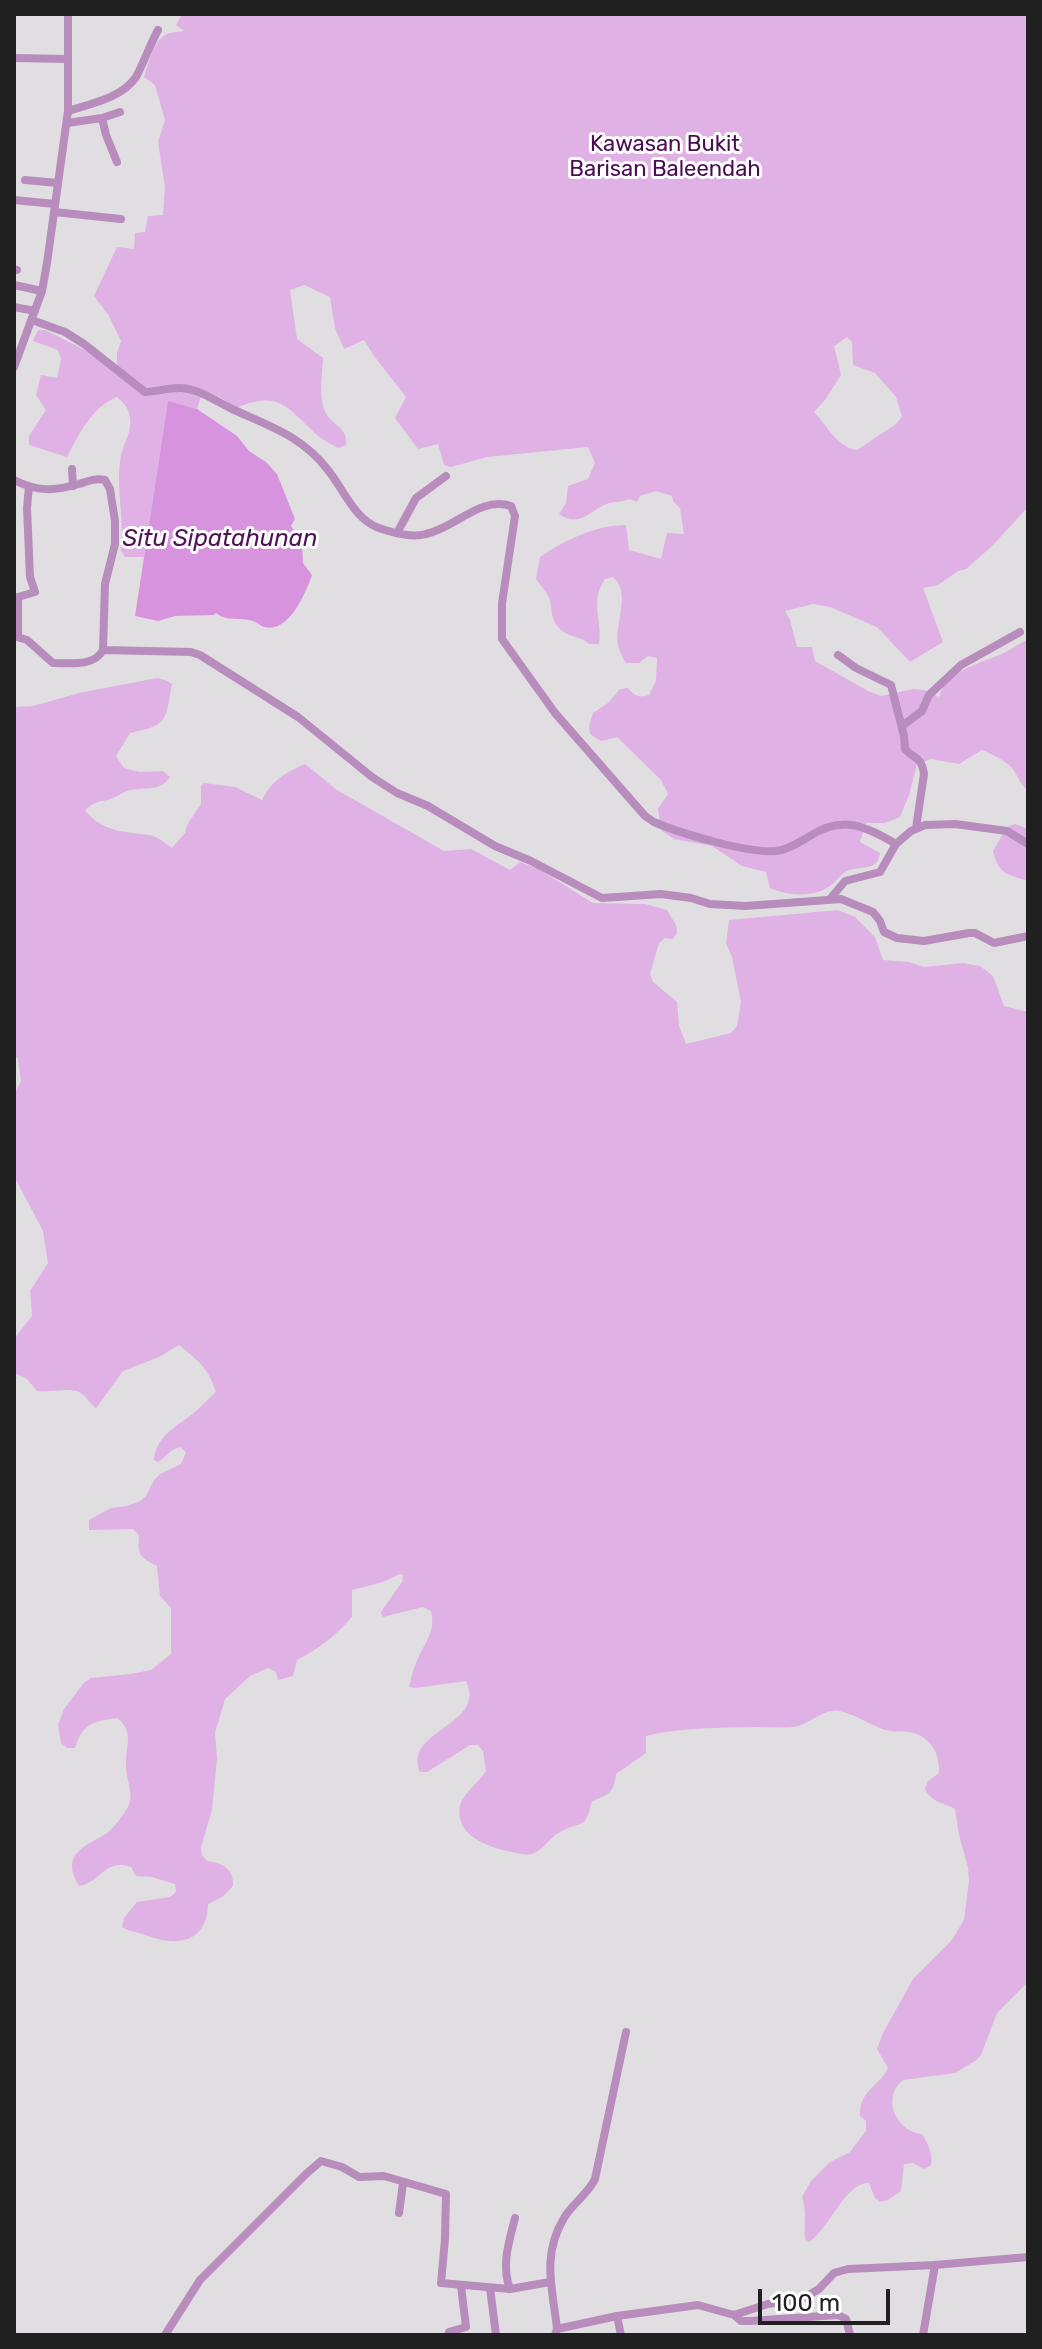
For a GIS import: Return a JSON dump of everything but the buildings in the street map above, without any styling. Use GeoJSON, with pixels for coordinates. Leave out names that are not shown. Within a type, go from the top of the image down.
{"type":"FeatureCollection","features":[{"type":"Feature","properties":{"kind":"street"},"geometry":{"type":"LineString","coordinates":[[14,367],[42,291],[67,123],[68,14]]}},
{"type":"Feature","properties":{"kind":"street"},"geometry":{"type":"LineString","coordinates":[[68,111],[99,102],[134,79],[158,30]]}},
{"type":"Feature","properties":{"kind":"street"},"geometry":{"type":"LineString","coordinates":[[14,58],[68,59]]}},
{"type":"Feature","properties":{"kind":"street"},"geometry":{"type":"LineString","coordinates":[[67,123],[120,112]]}},
{"type":"Feature","properties":{"kind":"street"},"geometry":{"type":"LineString","coordinates":[[102,118],[117,162]]}},
{"type":"Feature","properties":{"kind":"street"},"geometry":{"type":"LineString","coordinates":[[25,180],[58,183]]}},
{"type":"Feature","properties":{"kind":"street"},"geometry":{"type":"LineString","coordinates":[[14,200],[121,219]]}},
{"type":"Feature","properties":{"kind":"street"},"geometry":{"type":"LineString","coordinates":[[14,285],[42,291]]}},
{"type":"Feature","properties":{"kind":"street"},"geometry":{"type":"LineString","coordinates":[[14,307],[84,344],[145,392],[183,388],[198,392],[260,419],[302,443],[327,468],[365,521],[379,528],[407,535],[425,535],[487,506],[502,503],[511,506],[515,516],[502,603],[502,639],[505,646],[561,720],[645,816],[676,830],[756,851],[784,850],[823,828],[838,824],[857,826],[896,844]]}},
{"type":"Feature","properties":{"kind":"street"},"geometry":{"type":"LineString","coordinates":[[72,469],[73,486]]}},
{"type":"Feature","properties":{"kind":"street"},"geometry":{"type":"LineString","coordinates":[[397,533],[416,498],[446,476]]}},
{"type":"Feature","properties":{"kind":"street"},"geometry":{"type":"LineString","coordinates":[[14,480],[46,490],[100,478],[110,489],[115,544],[105,584],[103,650],[95,661],[53,663],[27,640],[16,636],[18,597],[35,592],[30,577],[29,486]]}},
{"type":"Feature","properties":{"kind":"street"},"geometry":{"type":"LineString","coordinates":[[902,726],[922,711],[929,695],[961,665],[1020,632]]}},
{"type":"Feature","properties":{"kind":"street"},"geometry":{"type":"LineString","coordinates":[[103,650],[191,652],[200,655],[298,717],[384,785],[428,806],[495,846],[602,898],[661,894],[710,904],[746,906],[846,900],[873,912],[884,932],[897,938],[929,941],[969,933],[998,943],[1028,936]]}},
{"type":"Feature","properties":{"kind":"street"},"geometry":{"type":"LineString","coordinates":[[838,655],[856,668],[889,682],[902,726],[905,749],[923,765],[916,828]]}},
{"type":"Feature","properties":{"kind":"street"},"geometry":{"type":"LineString","coordinates":[[830,899],[845,881],[880,872],[896,844],[916,828],[925,825],[955,824],[1000,830],[1016,835],[1028,844]]}},
{"type":"Feature","properties":{"kind":"street"},"geometry":{"type":"LineString","coordinates":[[626,2032],[595,2179],[564,2218],[552,2247],[549,2265],[556,2332],[617,2316],[698,2305],[734,2315],[741,2321],[838,2315],[846,2319],[850,2335]]}},
{"type":"Feature","properties":{"kind":"street"},"geometry":{"type":"LineString","coordinates":[[165,2335],[200,2280],[321,2161],[342,2167],[359,2177],[384,2176],[446,2195],[445,2239],[439,2280],[443,2284],[510,2289],[550,2282]]}},
{"type":"Feature","properties":{"kind":"street"},"geometry":{"type":"LineString","coordinates":[[399,2213],[403,2183]]}},
{"type":"Feature","properties":{"kind":"street"},"geometry":{"type":"LineString","coordinates":[[510,2289],[506,2280],[506,2259],[515,2218]]}},
{"type":"Feature","properties":{"kind":"street"},"geometry":{"type":"LineString","coordinates":[[734,2315],[768,2304],[802,2299],[819,2289],[834,2273],[848,2269],[1028,2257]]}},
{"type":"Feature","properties":{"kind":"street"},"geometry":{"type":"LineString","coordinates":[[923,2335],[935,2265]]}},
{"type":"Feature","properties":{"kind":"street"},"geometry":{"type":"LineString","coordinates":[[448,2335],[466,2327],[461,2286]]}},
{"type":"Feature","properties":{"kind":"street"},"geometry":{"type":"LineString","coordinates":[[490,2288],[496,2335]]}},
{"type":"Feature","properties":{"kind":"street"},"geometry":{"type":"LineString","coordinates":[[617,2316],[621,2335]]}},
{"type":"Feature","properties":{"kind":"green space","name":"Kawasan Bukit Barisan Baleendah"},"geometry":{"type":"Polygon","coordinates":[[[182,14],[1028,14],[1028,507],[966,569],[938,585],[923,588],[943,642],[910,662],[877,627],[830,607],[813,604],[785,611],[797,647],[812,647],[815,661],[881,696],[913,689],[939,697],[949,680],[957,674],[1028,639],[1028,791],[1009,765],[982,750],[959,764],[931,759],[917,764],[900,817],[885,823],[866,823],[860,842],[880,853],[875,864],[845,872],[825,889],[809,894],[785,893],[770,888],[766,872],[742,866],[712,846],[674,839],[661,830],[658,809],[668,794],[661,780],[617,737],[601,741],[590,734],[589,726],[593,713],[608,703],[620,689],[628,688],[635,695],[649,695],[656,681],[657,658],[648,656],[639,663],[626,663],[617,637],[621,591],[613,577],[605,579],[598,596],[599,644],[589,644],[557,626],[548,595],[536,579],[540,557],[581,535],[615,526],[626,525],[629,550],[661,559],[667,533],[684,534],[680,508],[672,496],[656,491],[640,496],[637,502],[629,499],[609,503],[579,519],[559,514],[566,503],[568,486],[588,479],[595,463],[588,447],[487,457],[451,467],[444,465],[438,444],[418,449],[395,418],[406,397],[364,340],[344,349],[335,328],[330,297],[304,285],[290,290],[297,339],[323,358],[322,403],[330,419],[345,434],[346,445],[338,448],[327,442],[289,409],[273,401],[236,408],[203,390],[197,409],[168,402],[144,557],[125,557],[121,551],[119,479],[121,455],[130,428],[129,411],[117,397],[100,407],[87,422],[67,457],[29,445],[29,436],[46,410],[36,395],[41,375],[57,378],[61,359],[58,350],[33,341],[38,330],[45,330],[93,354],[117,375],[117,353],[121,341],[109,316],[94,296],[117,247],[134,249],[135,233],[145,232],[148,216],[163,215],[165,187],[158,142],[165,120],[155,85],[144,77],[157,43],[169,33],[184,31],[176,25],[182,14]],[[847,337],[834,346],[841,375],[814,412],[843,445],[857,450],[902,417],[896,397],[875,373],[853,365],[852,342],[847,337]]]}},
{"type":"Feature","properties":{"kind":"green space"},"geometry":{"type":"Polygon","coordinates":[[[157,678],[172,684],[166,714],[159,724],[130,733],[116,756],[124,768],[139,772],[163,771],[170,777],[161,785],[127,791],[94,803],[85,810],[106,827],[153,836],[172,848],[185,833],[201,804],[201,786],[204,783],[235,787],[262,800],[280,778],[305,764],[337,790],[444,851],[471,849],[510,870],[520,862],[537,868],[593,903],[645,904],[667,910],[677,933],[673,939],[665,938],[659,943],[650,974],[653,982],[677,1002],[679,1026],[686,1044],[731,1033],[737,1026],[741,1002],[726,943],[729,920],[838,910],[855,917],[875,937],[883,960],[909,962],[924,967],[963,963],[980,966],[993,976],[1004,1006],[1028,1012],[1028,1982],[997,2013],[981,2055],[975,2061],[955,2073],[903,2080],[896,2087],[892,2104],[894,2113],[905,2127],[922,2134],[930,2149],[931,2165],[924,2169],[913,2163],[904,2164],[901,2191],[888,2200],[880,2202],[875,2198],[869,2183],[860,2185],[845,2197],[809,2242],[805,2239],[802,2197],[811,2181],[830,2162],[850,2152],[866,2131],[866,2121],[860,2116],[863,2100],[888,2068],[877,2049],[883,2033],[913,1979],[951,1941],[964,1920],[968,1867],[955,1809],[934,1800],[925,1789],[928,1781],[939,1773],[939,1766],[932,1746],[917,1734],[885,1730],[851,1715],[832,1711],[794,1727],[701,1728],[646,1736],[646,1753],[616,1774],[612,1789],[592,1801],[585,1821],[560,1832],[531,1854],[498,1849],[466,1831],[459,1815],[462,1801],[486,1771],[483,1751],[478,1745],[470,1745],[427,1772],[420,1772],[418,1760],[421,1749],[465,1709],[469,1692],[466,1681],[409,1687],[414,1667],[431,1631],[432,1618],[431,1611],[423,1607],[383,1617],[383,1609],[402,1582],[403,1575],[400,1574],[352,1590],[352,1617],[326,1642],[297,1660],[293,1676],[278,1680],[276,1672],[268,1668],[250,1676],[225,1699],[215,1733],[217,1758],[212,1810],[201,1847],[207,1861],[223,1865],[229,1871],[233,1886],[222,1897],[208,1904],[206,1917],[196,1935],[168,1941],[122,1927],[124,1918],[137,1902],[170,1897],[176,1892],[175,1884],[136,1876],[131,1867],[122,1865],[109,1868],[87,1884],[79,1886],[74,1876],[72,1867],[76,1854],[110,1830],[130,1802],[126,1769],[128,1739],[126,1728],[117,1718],[90,1725],[81,1733],[75,1748],[67,1748],[61,1743],[58,1725],[64,1709],[91,1678],[151,1670],[171,1654],[171,1608],[160,1596],[157,1566],[140,1554],[139,1535],[133,1529],[89,1530],[89,1520],[111,1508],[140,1501],[160,1474],[181,1464],[186,1452],[180,1447],[158,1462],[154,1460],[159,1443],[216,1392],[206,1370],[179,1345],[159,1357],[123,1371],[96,1408],[78,1392],[37,1391],[26,1378],[14,1373],[14,1339],[32,1316],[30,1291],[48,1263],[43,1231],[14,1171],[14,1095],[21,1081],[18,1059],[14,1055],[14,707],[33,706],[79,693],[157,678]]]}},
{"type":"Feature","properties":{"kind":"green space"},"geometry":{"type":"Polygon","coordinates":[[[1015,824],[1028,829],[1028,881],[1001,869],[993,851],[1007,827],[1015,824]]]}},
{"type":"Feature","properties":{"kind":"water","name":"Situ Sipatahunan"},"geometry":{"type":"Polygon","coordinates":[[[168,401],[197,409],[237,436],[249,451],[277,474],[295,519],[291,526],[302,542],[303,563],[312,575],[295,610],[281,624],[264,627],[253,621],[216,613],[175,616],[158,621],[135,616],[168,401]]]}}]}
